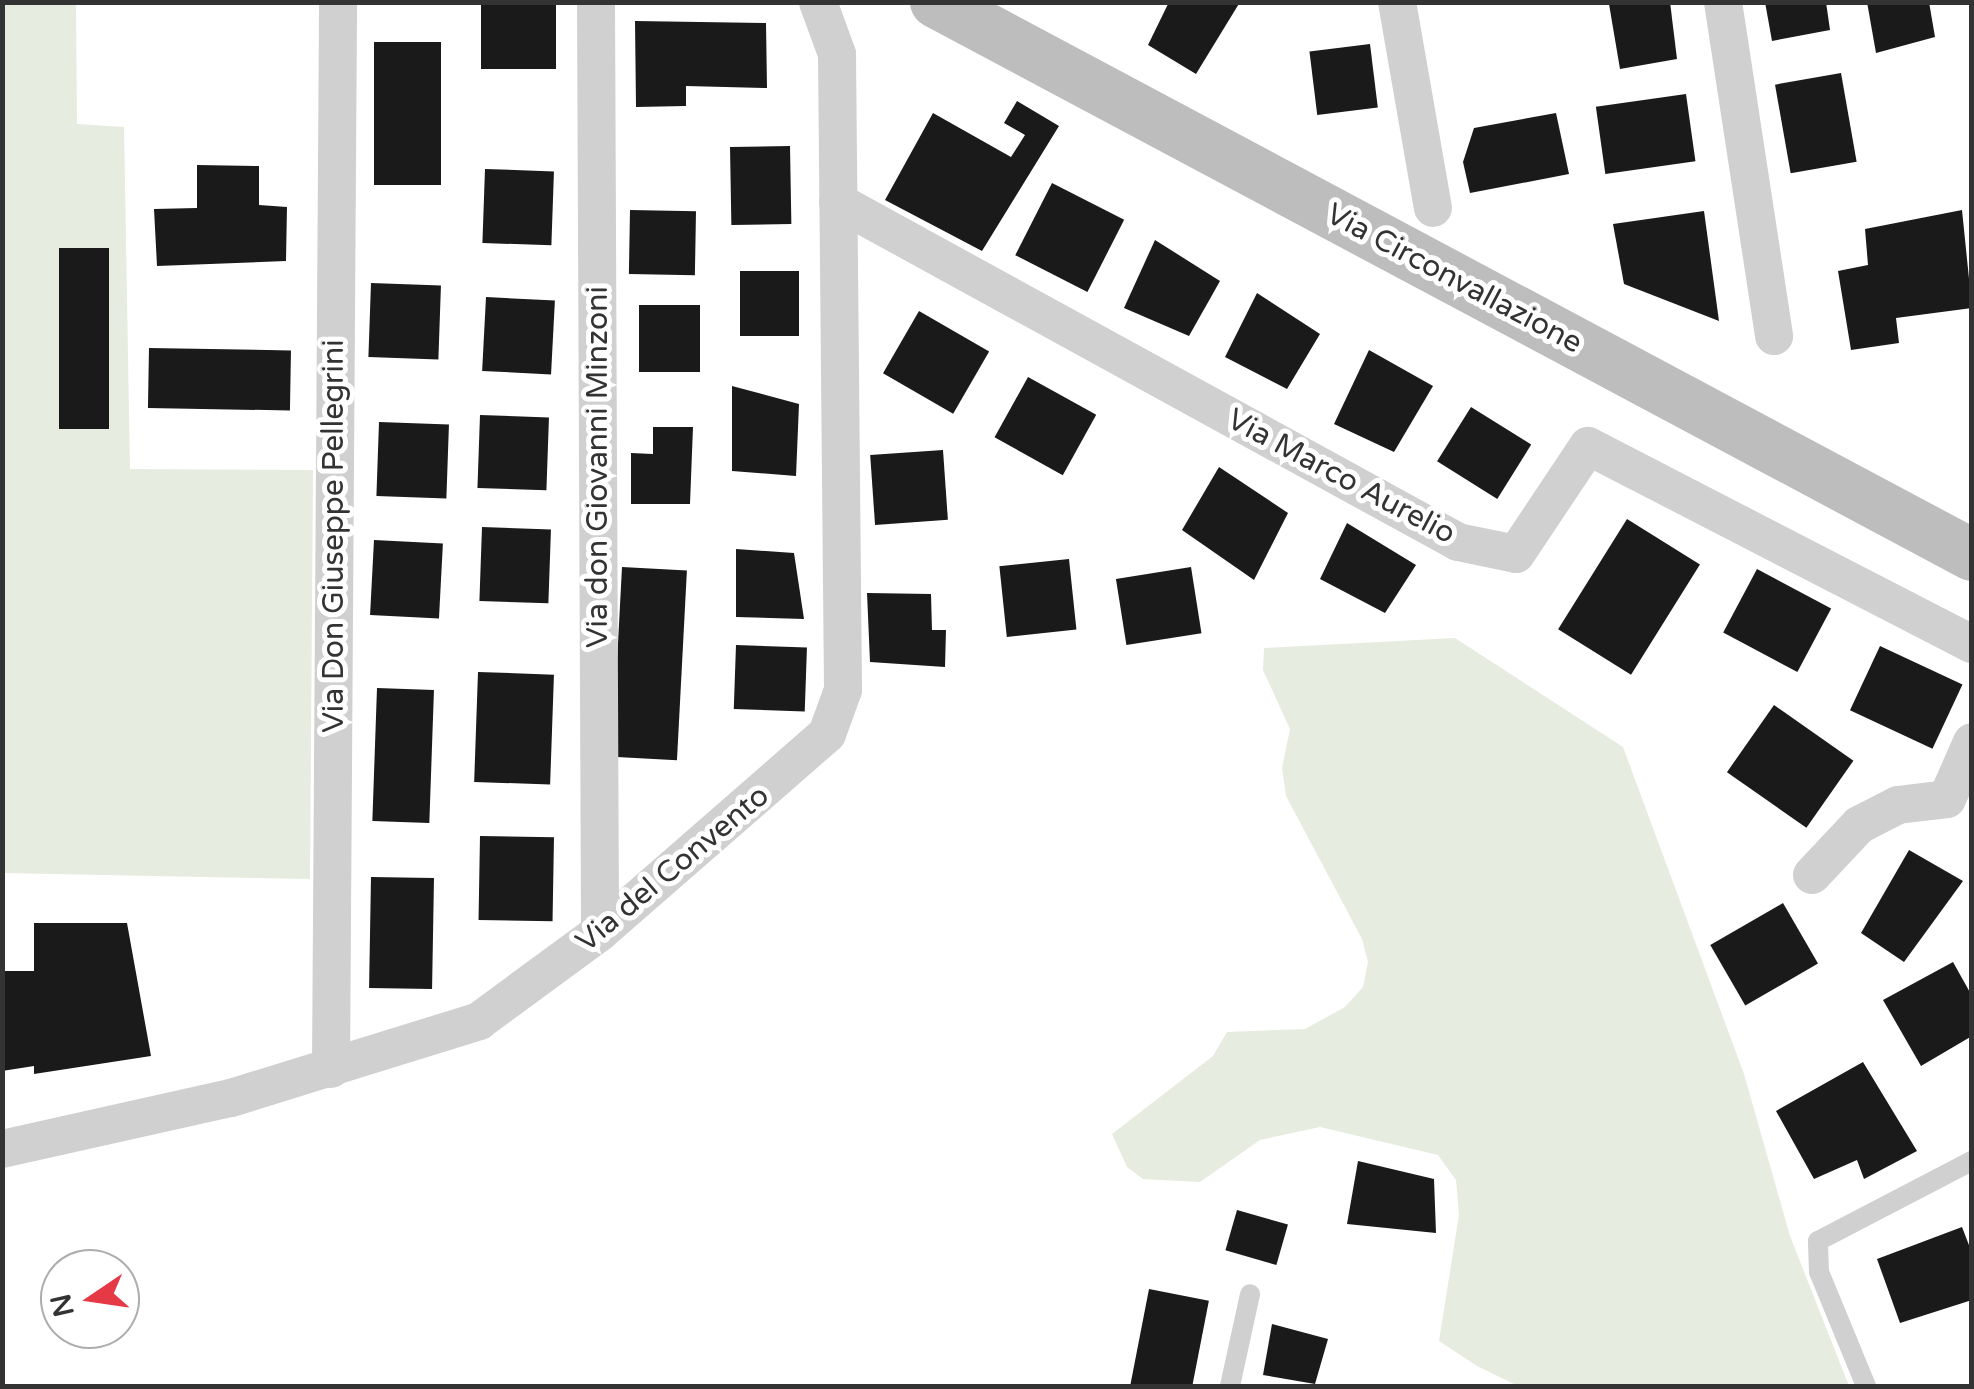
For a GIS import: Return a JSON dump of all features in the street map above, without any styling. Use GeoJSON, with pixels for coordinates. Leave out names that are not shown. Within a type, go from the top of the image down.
{"type":"FeatureCollection","features":[{"type":"Feature","properties":{"kind":"main road","name":"Via Circonvallazione"},"geometry":{"type":"LineString","coordinates":[[936,2],[1972,555]]}},
{"type":"Feature","properties":{"kind":"street","name":"Via Don Giuseppe Pellegrini"},"geometry":{"type":"LineString","coordinates":[[331,1069],[338,2]]}},
{"type":"Feature","properties":{"kind":"street","name":"Via don Giovanni Minzoni"},"geometry":{"type":"LineString","coordinates":[[596,2],[600,932]]}},
{"type":"Feature","properties":{"kind":"street","name":"Via del Convento"},"geometry":{"type":"LineString","coordinates":[[2,1148],[156,1117],[331,1069],[467,1026],[600,932],[812,752],[836,719],[843,690],[837,54],[818,2]]}},
{"type":"Feature","properties":{"kind":"street"},"geometry":{"type":"LineString","coordinates":[[1397,2],[1433,208]]}},
{"type":"Feature","properties":{"kind":"street"},"geometry":{"type":"LineString","coordinates":[[1723,2],[1774,336]]}},
{"type":"Feature","properties":{"kind":"street","name":"Via Marco Aurelio"},"geometry":{"type":"LineString","coordinates":[[838,202],[1458,542],[1516,554],[1588,446],[1972,644]]}},
{"type":"Feature","properties":{"kind":"street"},"geometry":{"type":"LineString","coordinates":[[1812,874],[1858,826],[1898,806],[1947,799],[1972,742]]}},
{"type":"Feature","properties":{"kind":"lane"},"geometry":{"type":"LineString","coordinates":[[1866,1386],[1819,1272],[1818,1241],[1972,1161]]}},
{"type":"Feature","properties":{"kind":"lane"},"geometry":{"type":"LineString","coordinates":[[1230,1386],[1250,1294]]}},
{"type":"Feature","properties":{"kind":"shaded area"},"geometry":{"type":"Polygon","coordinates":[[[3,3],[76,3],[77,124],[124,127],[130,469],[313,470],[310,879],[3,873],[3,3]]]}},
{"type":"Feature","properties":{"kind":"shaded area"},"geometry":{"type":"Polygon","coordinates":[[[1455,638],[1623,747],[1744,1074],[1790,1236],[1849,1386],[1518,1386],[1477,1366],[1439,1341],[1459,1215],[1456,1180],[1438,1155],[1320,1127],[1260,1140],[1200,1182],[1143,1179],[1127,1167],[1112,1134],[1213,1056],[1227,1032],[1305,1029],[1345,1007],[1363,987],[1368,962],[1362,939],[1286,796],[1282,768],[1290,729],[1263,670],[1264,648],[1455,638]]]}},
{"type":"Feature","properties":{"kind":"building"},"geometry":{"type":"Polygon","coordinates":[[[481,2],[556,2],[556,69],[481,69],[481,2]]]}},
{"type":"Feature","properties":{"kind":"building"},"geometry":{"type":"Polygon","coordinates":[[[1169,2],[1240,2],[1196,74],[1148,45],[1169,2]]]}},
{"type":"Feature","properties":{"kind":"building"},"geometry":{"type":"Polygon","coordinates":[[[1670,2],[1677,59],[1620,69],[1609,4],[1670,2]]]}},
{"type":"Feature","properties":{"kind":"building"},"geometry":{"type":"Polygon","coordinates":[[[1765,2],[1826,2],[1830,30],[1772,41],[1765,2]]]}},
{"type":"Feature","properties":{"kind":"building"},"geometry":{"type":"Polygon","coordinates":[[[1867,2],[1929,2],[1935,37],[1876,53],[1867,2]]]}},
{"type":"Feature","properties":{"kind":"building"},"geometry":{"type":"Polygon","coordinates":[[[635,21],[766,23],[767,88],[686,86],[686,106],[636,107],[635,21]]]}},
{"type":"Feature","properties":{"kind":"building"},"geometry":{"type":"Polygon","coordinates":[[[374,42],[441,42],[441,185],[374,185],[374,42]]]}},
{"type":"Feature","properties":{"kind":"building"},"geometry":{"type":"Polygon","coordinates":[[[1370,44],[1378,108],[1317,115],[1309,51],[1370,44]]]}},
{"type":"Feature","properties":{"kind":"building"},"geometry":{"type":"Polygon","coordinates":[[[1841,73],[1857,162],[1791,173],[1775,85],[1841,73]]]}},
{"type":"Feature","properties":{"kind":"building"},"geometry":{"type":"Polygon","coordinates":[[[1686,94],[1695,161],[1605,174],[1596,107],[1686,94]]]}},
{"type":"Feature","properties":{"kind":"building"},"geometry":{"type":"Polygon","coordinates":[[[1017,101],[1059,126],[982,251],[885,200],[933,113],[1011,157],[1025,135],[1004,123],[1017,101]]]}},
{"type":"Feature","properties":{"kind":"building"},"geometry":{"type":"Polygon","coordinates":[[[1556,113],[1569,174],[1470,193],[1463,162],[1474,128],[1556,113]]]}},
{"type":"Feature","properties":{"kind":"building"},"geometry":{"type":"Polygon","coordinates":[[[790,146],[791,224],[731,225],[730,147],[790,146]]]}},
{"type":"Feature","properties":{"kind":"building"},"geometry":{"type":"Polygon","coordinates":[[[197,165],[259,166],[259,205],[287,207],[286,261],[157,266],[154,209],[197,208],[197,165]]]}},
{"type":"Feature","properties":{"kind":"building"},"geometry":{"type":"Polygon","coordinates":[[[485,169],[554,171],[551,245],[482,243],[485,169]]]}},
{"type":"Feature","properties":{"kind":"building"},"geometry":{"type":"Polygon","coordinates":[[[1052,183],[1124,220],[1087,292],[1015,255],[1052,183]]]}},
{"type":"Feature","properties":{"kind":"building"},"geometry":{"type":"Polygon","coordinates":[[[630,210],[696,211],[695,275],[629,274],[630,210]]]}},
{"type":"Feature","properties":{"kind":"building"},"geometry":{"type":"Polygon","coordinates":[[[1962,210],[1972,308],[1896,318],[1899,343],[1851,350],[1838,271],[1868,265],[1865,229],[1962,210]]]}},
{"type":"Feature","properties":{"kind":"building"},"geometry":{"type":"Polygon","coordinates":[[[1704,211],[1719,321],[1624,284],[1613,224],[1704,211]]]}},
{"type":"Feature","properties":{"kind":"building"},"geometry":{"type":"Polygon","coordinates":[[[1155,240],[1220,281],[1189,336],[1124,308],[1155,240]]]}},
{"type":"Feature","properties":{"kind":"building"},"geometry":{"type":"Polygon","coordinates":[[[59,248],[109,248],[109,429],[59,429],[59,248]]]}},
{"type":"Feature","properties":{"kind":"building"},"geometry":{"type":"Polygon","coordinates":[[[740,271],[799,271],[799,336],[740,336],[740,271]]]}},
{"type":"Feature","properties":{"kind":"building"},"geometry":{"type":"Polygon","coordinates":[[[371,283],[441,285],[438,359],[368,357],[371,283]]]}},
{"type":"Feature","properties":{"kind":"building"},"geometry":{"type":"Polygon","coordinates":[[[1257,293],[1320,334],[1287,389],[1225,357],[1257,293]]]}},
{"type":"Feature","properties":{"kind":"building"},"geometry":{"type":"Polygon","coordinates":[[[486,297],[555,301],[551,375],[482,371],[486,297]]]}},
{"type":"Feature","properties":{"kind":"building"},"geometry":{"type":"Polygon","coordinates":[[[639,305],[700,305],[700,372],[639,372],[639,305]]]}},
{"type":"Feature","properties":{"kind":"building"},"geometry":{"type":"Polygon","coordinates":[[[919,311],[989,351],[953,414],[883,373],[919,311]]]}},
{"type":"Feature","properties":{"kind":"building"},"geometry":{"type":"Polygon","coordinates":[[[149,348],[291,350],[290,410],[148,408],[149,348]]]}},
{"type":"Feature","properties":{"kind":"building"},"geometry":{"type":"Polygon","coordinates":[[[1369,350],[1433,386],[1394,452],[1334,424],[1369,350]]]}},
{"type":"Feature","properties":{"kind":"building"},"geometry":{"type":"Polygon","coordinates":[[[1028,377],[1096,415],[1063,475],[995,437],[1028,377]]]}},
{"type":"Feature","properties":{"kind":"building"},"geometry":{"type":"Polygon","coordinates":[[[732,386],[799,404],[796,476],[732,471],[732,386]]]}},
{"type":"Feature","properties":{"kind":"building"},"geometry":{"type":"Polygon","coordinates":[[[1471,407],[1531,445],[1497,499],[1437,461],[1471,407]]]}},
{"type":"Feature","properties":{"kind":"building"},"geometry":{"type":"Polygon","coordinates":[[[480,415],[549,417],[546,490],[477,488],[480,415]]]}},
{"type":"Feature","properties":{"kind":"building"},"geometry":{"type":"Polygon","coordinates":[[[379,422],[449,424],[446,498],[376,496],[379,422]]]}},
{"type":"Feature","properties":{"kind":"building"},"geometry":{"type":"Polygon","coordinates":[[[653,427],[693,427],[690,504],[631,504],[631,453],[653,454],[653,427]]]}},
{"type":"Feature","properties":{"kind":"building"},"geometry":{"type":"Polygon","coordinates":[[[943,450],[948,520],[875,525],[870,455],[943,450]]]}},
{"type":"Feature","properties":{"kind":"building"},"geometry":{"type":"Polygon","coordinates":[[[1219,467],[1288,513],[1254,580],[1182,530],[1219,467]]]}},
{"type":"Feature","properties":{"kind":"building"},"geometry":{"type":"Polygon","coordinates":[[[1627,519],[1700,565],[1631,675],[1558,629],[1627,519]]]}},
{"type":"Feature","properties":{"kind":"building"},"geometry":{"type":"Polygon","coordinates":[[[1347,523],[1416,565],[1385,613],[1320,579],[1347,523]]]}},
{"type":"Feature","properties":{"kind":"building"},"geometry":{"type":"Polygon","coordinates":[[[482,527],[551,529],[548,603],[479,601],[482,527]]]}},
{"type":"Feature","properties":{"kind":"building"},"geometry":{"type":"Polygon","coordinates":[[[374,540],[443,544],[439,619],[370,615],[374,540]]]}},
{"type":"Feature","properties":{"kind":"building"},"geometry":{"type":"Polygon","coordinates":[[[736,549],[794,553],[804,619],[736,617],[736,549]]]}},
{"type":"Feature","properties":{"kind":"building"},"geometry":{"type":"Polygon","coordinates":[[[1069,559],[1076,630],[1007,637],[999,566],[1069,559]]]}},
{"type":"Feature","properties":{"kind":"building"},"geometry":{"type":"Polygon","coordinates":[[[622,567],[687,570],[677,760],[612,757],[622,567]]]}},
{"type":"Feature","properties":{"kind":"building"},"geometry":{"type":"Polygon","coordinates":[[[1191,567],[1201,633],[1126,645],[1116,579],[1191,567]]]}},
{"type":"Feature","properties":{"kind":"building"},"geometry":{"type":"Polygon","coordinates":[[[1757,569],[1831,608],[1797,672],[1723,633],[1757,569]]]}},
{"type":"Feature","properties":{"kind":"building"},"geometry":{"type":"Polygon","coordinates":[[[867,593],[931,594],[932,630],[946,630],[945,667],[870,662],[867,593]]]}},
{"type":"Feature","properties":{"kind":"building"},"geometry":{"type":"Polygon","coordinates":[[[736,645],[807,647],[805,711],[734,709],[736,645]]]}},
{"type":"Feature","properties":{"kind":"building"},"geometry":{"type":"Polygon","coordinates":[[[1880,646],[1962,684],[1932,749],[1850,710],[1880,646]]]}},
{"type":"Feature","properties":{"kind":"building"},"geometry":{"type":"Polygon","coordinates":[[[478,672],[554,675],[550,785],[474,782],[478,672]]]}},
{"type":"Feature","properties":{"kind":"building"},"geometry":{"type":"Polygon","coordinates":[[[377,688],[434,690],[429,823],[372,821],[377,688]]]}},
{"type":"Feature","properties":{"kind":"building"},"geometry":{"type":"Polygon","coordinates":[[[1774,705],[1853,761],[1806,828],[1727,772],[1774,705]]]}},
{"type":"Feature","properties":{"kind":"building"},"geometry":{"type":"Polygon","coordinates":[[[480,836],[554,837],[553,921],[479,920],[480,836]]]}},
{"type":"Feature","properties":{"kind":"building"},"geometry":{"type":"Polygon","coordinates":[[[1909,850],[1963,881],[1904,962],[1861,933],[1909,850]]]}},
{"type":"Feature","properties":{"kind":"building"},"geometry":{"type":"Polygon","coordinates":[[[371,877],[434,878],[432,989],[369,988],[371,877]]]}},
{"type":"Feature","properties":{"kind":"building"},"geometry":{"type":"Polygon","coordinates":[[[1783,903],[1818,964],[1745,1006],[1710,945],[1783,903]]]}},
{"type":"Feature","properties":{"kind":"building"},"geometry":{"type":"Polygon","coordinates":[[[34,923],[127,923],[151,1056],[34,1074],[34,1066],[2,1071],[2,971],[34,971],[34,923]]]}},
{"type":"Feature","properties":{"kind":"building"},"geometry":{"type":"Polygon","coordinates":[[[1953,962],[1972,996],[1972,1036],[1921,1066],[1883,1000],[1953,962]]]}},
{"type":"Feature","properties":{"kind":"building"},"geometry":{"type":"Polygon","coordinates":[[[1863,1062],[1917,1151],[1864,1179],[1857,1160],[1814,1179],[1776,1111],[1863,1062]]]}},
{"type":"Feature","properties":{"kind":"building"},"geometry":{"type":"Polygon","coordinates":[[[1358,1161],[1434,1179],[1436,1233],[1347,1224],[1358,1161]]]}},
{"type":"Feature","properties":{"kind":"building"},"geometry":{"type":"Polygon","coordinates":[[[1237,1210],[1288,1225],[1276,1265],[1225,1250],[1237,1210]]]}},
{"type":"Feature","properties":{"kind":"building"},"geometry":{"type":"Polygon","coordinates":[[[1962,1227],[1972,1253],[1972,1300],[1900,1323],[1877,1259],[1962,1227]]]}},
{"type":"Feature","properties":{"kind":"building"},"geometry":{"type":"Polygon","coordinates":[[[1149,1289],[1209,1301],[1192,1386],[1130,1385],[1149,1289]]]}},
{"type":"Feature","properties":{"kind":"building"},"geometry":{"type":"Polygon","coordinates":[[[1272,1324],[1328,1339],[1315,1384],[1263,1375],[1272,1324]]]}}]}
